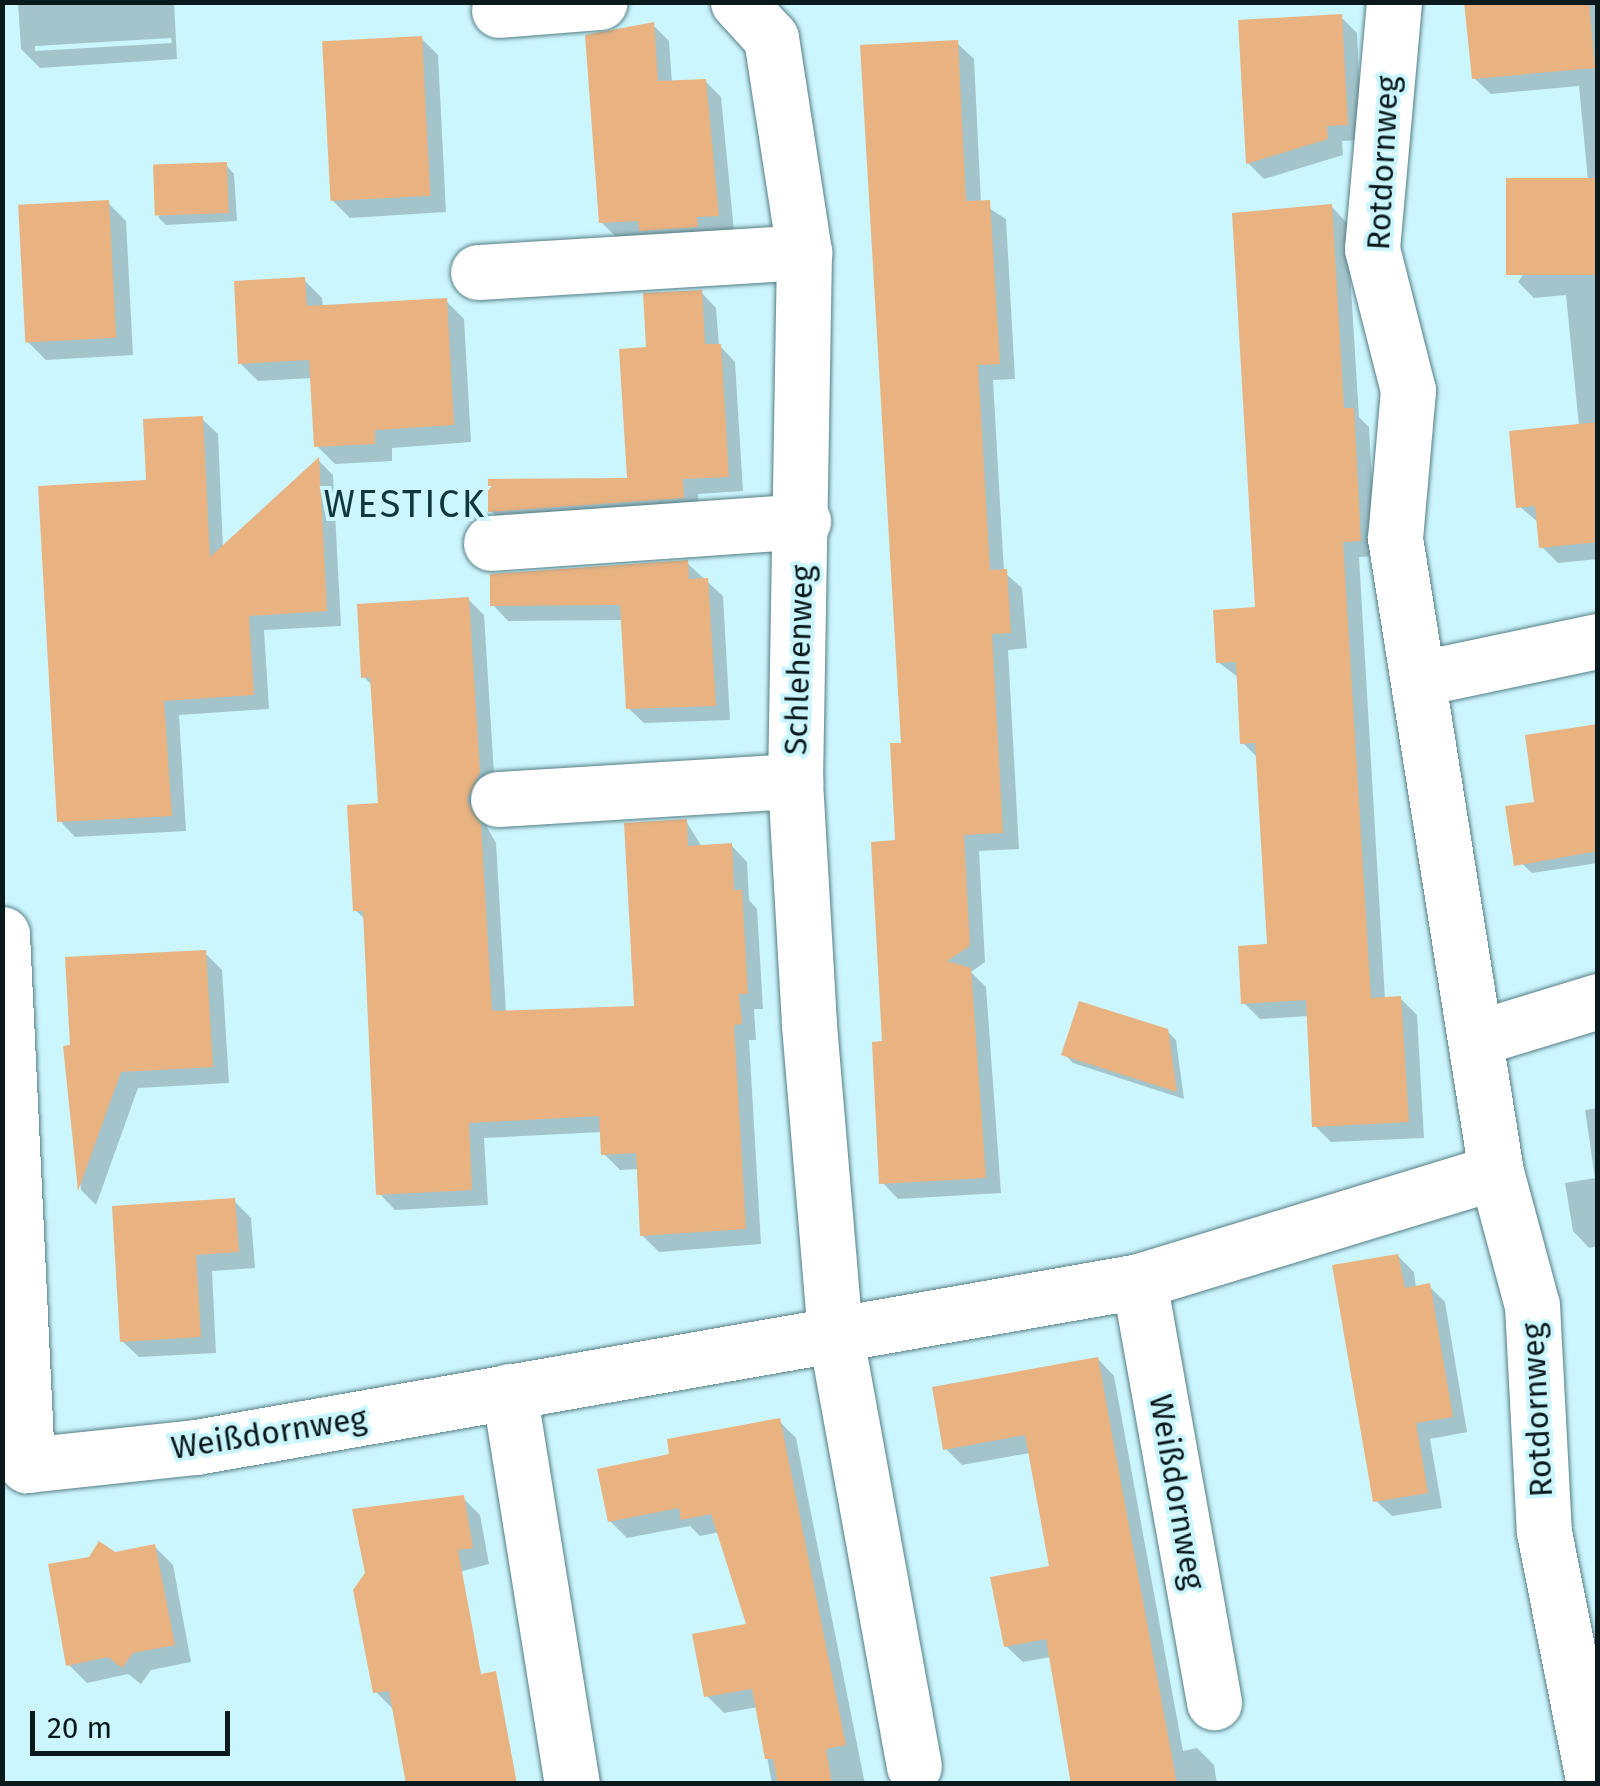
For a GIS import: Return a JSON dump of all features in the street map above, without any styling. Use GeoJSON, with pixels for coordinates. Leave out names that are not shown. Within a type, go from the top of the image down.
{"type":"FeatureCollection","features":[{"type":"Feature","properties":{"kind":"street"},"geometry":{"type":"LineString","coordinates":[[499,10],[600,2]]}},
{"type":"Feature","properties":{"kind":"street","name":"Schlehenweg"},"geometry":{"type":"LineString","coordinates":[[738,2],[771,38],[804,252],[803,522],[795,781],[835,1332]]}},
{"type":"Feature","properties":{"kind":"street","name":"Rotdornweg"},"geometry":{"type":"LineString","coordinates":[[1394,2],[1372,249],[1408,390],[1395,538],[1422,678],[1496,1172],[1532,1305],[1544,1532],[1594,1784]]}},
{"type":"Feature","properties":{"kind":"street"},"geometry":{"type":"LineString","coordinates":[[478,272],[804,252]]}},
{"type":"Feature","properties":{"kind":"street"},"geometry":{"type":"LineString","coordinates":[[490,544],[803,522]]}},
{"type":"Feature","properties":{"kind":"street"},"geometry":{"type":"LineString","coordinates":[[1422,678],[1598,641]]}},
{"type":"Feature","properties":{"kind":"street"},"geometry":{"type":"LineString","coordinates":[[498,799],[795,781]]}},
{"type":"Feature","properties":{"kind":"street","name":"Weißdornweg"},"geometry":{"type":"LineString","coordinates":[[2,934],[15,1477],[1139,1282],[1496,1172]]}},
{"type":"Feature","properties":{"kind":"street"},"geometry":{"type":"LineString","coordinates":[[1477,1038],[1598,1002]]}},
{"type":"Feature","properties":{"kind":"street","name":"Weißdornweg"},"geometry":{"type":"LineString","coordinates":[[1139,1282],[1214,1702]]}},
{"type":"Feature","properties":{"kind":"street"},"geometry":{"type":"LineString","coordinates":[[835,1332],[914,1766]]}},
{"type":"Feature","properties":{"kind":"street"},"geometry":{"type":"LineString","coordinates":[[509,1391],[572,1784]]}},
{"type":"Feature","properties":{"kind":"building"},"geometry":{"type":"Polygon","coordinates":[[[1464,2],[1589,2],[1595,68],[1472,79],[1464,2]]]}},
{"type":"Feature","properties":{"kind":"building"},"geometry":{"type":"Polygon","coordinates":[[[1342,14],[1348,125],[1327,126],[1328,139],[1246,164],[1238,20],[1342,14]]]}},
{"type":"Feature","properties":{"kind":"building"},"geometry":{"type":"Polygon","coordinates":[[[654,22],[658,81],[706,79],[719,216],[697,217],[698,227],[639,231],[638,221],[599,223],[585,35],[654,22]]]}},
{"type":"Feature","properties":{"kind":"building"},"geometry":{"type":"Polygon","coordinates":[[[422,36],[430,196],[331,201],[322,41],[422,36]]]}},
{"type":"Feature","properties":{"kind":"building"},"geometry":{"type":"Polygon","coordinates":[[[958,40],[966,201],[990,200],[1000,364],[978,365],[990,570],[1007,569],[1011,633],[992,634],[1003,833],[964,835],[970,946],[947,961],[971,968],[986,1178],[879,1184],[872,1042],[882,1041],[871,842],[895,840],[890,743],[901,743],[860,45],[958,40]]]}},
{"type":"Feature","properties":{"kind":"building"},"geometry":{"type":"Polygon","coordinates":[[[227,162],[229,213],[155,216],[153,165],[227,162]]]}},
{"type":"Feature","properties":{"kind":"building"},"geometry":{"type":"Polygon","coordinates":[[[1506,178],[1598,178],[1598,275],[1506,275],[1506,178]]]}},
{"type":"Feature","properties":{"kind":"building"},"geometry":{"type":"Polygon","coordinates":[[[109,200],[116,338],[25,343],[18,205],[109,200]]]}},
{"type":"Feature","properties":{"kind":"building"},"geometry":{"type":"Polygon","coordinates":[[[1332,204],[1344,408],[1354,408],[1361,541],[1343,542],[1371,998],[1401,996],[1409,1122],[1312,1127],[1306,1000],[1241,1004],[1238,946],[1267,944],[1255,743],[1240,744],[1236,662],[1216,663],[1213,610],[1255,607],[1232,213],[1332,204]]]}},
{"type":"Feature","properties":{"kind":"building"},"geometry":{"type":"Polygon","coordinates":[[[305,277],[307,306],[447,298],[454,425],[375,430],[375,444],[314,447],[309,360],[238,364],[234,281],[305,277]]]}},
{"type":"Feature","properties":{"kind":"building"},"geometry":{"type":"Polygon","coordinates":[[[702,290],[705,344],[721,344],[729,477],[683,479],[684,498],[488,512],[488,479],[627,478],[619,349],[646,347],[643,293],[702,290]]]}},
{"type":"Feature","properties":{"kind":"building"},"geometry":{"type":"Polygon","coordinates":[[[203,416],[210,557],[319,457],[327,611],[249,616],[254,695],[164,701],[172,816],[57,822],[38,486],[146,480],[143,419],[203,416]]]}},
{"type":"Feature","properties":{"kind":"building"},"geometry":{"type":"Polygon","coordinates":[[[1598,422],[1598,542],[1539,548],[1535,506],[1516,508],[1509,431],[1598,422]]]}},
{"type":"Feature","properties":{"kind":"building"},"geometry":{"type":"Polygon","coordinates":[[[688,560],[689,579],[708,578],[716,706],[626,709],[620,605],[490,606],[490,574],[688,560]]]}},
{"type":"Feature","properties":{"kind":"building"},"geometry":{"type":"Polygon","coordinates":[[[469,597],[480,773],[467,800],[481,824],[492,1011],[634,1006],[624,823],[687,819],[688,846],[732,843],[734,890],[742,890],[748,994],[739,994],[742,1024],[734,1025],[746,1229],[640,1236],[636,1153],[601,1155],[599,1116],[469,1123],[472,1190],[376,1195],[363,911],[353,911],[347,805],[378,803],[370,677],[361,678],[357,604],[469,597]]]}},
{"type":"Feature","properties":{"kind":"building"},"geometry":{"type":"Polygon","coordinates":[[[1598,724],[1598,851],[1514,866],[1505,806],[1534,802],[1525,735],[1598,724]]]}},
{"type":"Feature","properties":{"kind":"building"},"geometry":{"type":"Polygon","coordinates":[[[206,950],[213,1067],[121,1072],[78,1191],[63,1046],[70,1045],[65,957],[206,950]]]}},
{"type":"Feature","properties":{"kind":"building"},"geometry":{"type":"Polygon","coordinates":[[[1079,1001],[1168,1029],[1177,1092],[1061,1055],[1079,1001]]]}},
{"type":"Feature","properties":{"kind":"building"},"geometry":{"type":"Polygon","coordinates":[[[235,1198],[239,1252],[196,1255],[201,1337],[120,1342],[112,1206],[235,1198]]]}},
{"type":"Feature","properties":{"kind":"building"},"geometry":{"type":"Polygon","coordinates":[[[1398,1254],[1405,1288],[1430,1283],[1453,1417],[1416,1423],[1428,1493],[1373,1502],[1332,1265],[1398,1254]]]}},
{"type":"Feature","properties":{"kind":"building"},"geometry":{"type":"Polygon","coordinates":[[[1098,1357],[1177,1784],[1071,1784],[1046,1639],[1004,1647],[990,1577],[1049,1566],[1025,1435],[943,1450],[932,1387],[1098,1357]]]}},
{"type":"Feature","properties":{"kind":"building"},"geometry":{"type":"Polygon","coordinates":[[[780,1418],[846,1745],[826,1749],[832,1784],[778,1784],[773,1759],[765,1759],[752,1689],[704,1697],[692,1634],[746,1624],[711,1514],[681,1520],[679,1508],[608,1522],[597,1469],[669,1454],[667,1439],[780,1418]]]}},
{"type":"Feature","properties":{"kind":"building"},"geometry":{"type":"Polygon","coordinates":[[[464,1495],[473,1548],[458,1550],[481,1674],[496,1671],[517,1784],[406,1784],[389,1691],[373,1693],[353,1590],[365,1573],[352,1509],[464,1495]]]}},
{"type":"Feature","properties":{"kind":"building"},"geometry":{"type":"Polygon","coordinates":[[[99,1541],[115,1552],[155,1544],[175,1645],[133,1653],[122,1668],[108,1657],[66,1666],[48,1564],[89,1557],[99,1541]]]}},
{"type":"Feature","properties":{"kind":"district","name":"WESTICK"},"geometry":{"type":"Point","coordinates":[405,505]}}]}
